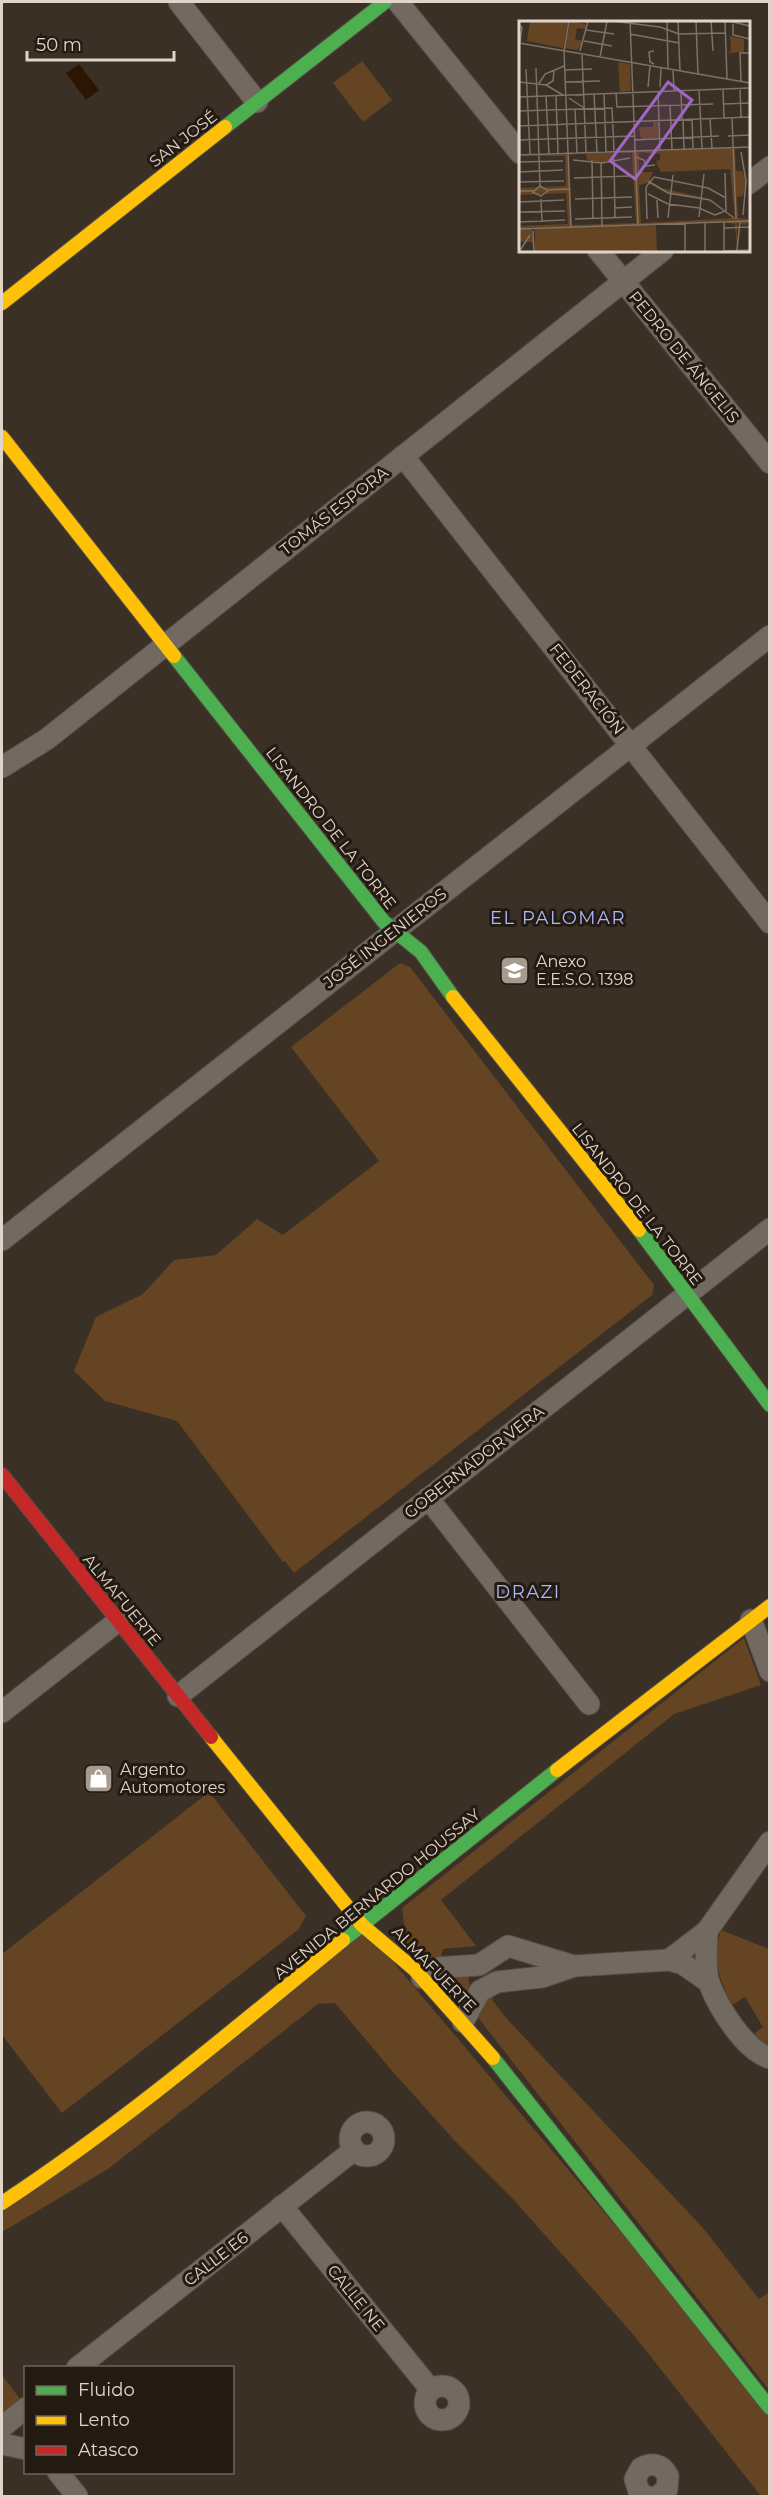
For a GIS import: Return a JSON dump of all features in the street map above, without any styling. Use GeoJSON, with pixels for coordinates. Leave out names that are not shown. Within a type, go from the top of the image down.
{"type":"FeatureCollection","features":[{"type":"Feature","properties":{"kind":"street"},"geometry":{"type":"LineString","coordinates":[[179,2],[257,102]]}},
{"type":"Feature","properties":{"kind":"street","name":"SAN JOSÉ"},"geometry":{"type":"LineString","coordinates":[[2,303],[385,2]]}},
{"type":"Feature","properties":{"kind":"street"},"geometry":{"type":"LineString","coordinates":[[398,2],[519,152]]}},
{"type":"Feature","properties":{"kind":"street"},"geometry":{"type":"LineString","coordinates":[[750,182],[770,167]]}},
{"type":"Feature","properties":{"kind":"street","name":"PEDRO DE ÁNGELIS"},"geometry":{"type":"LineString","coordinates":[[600,252],[770,463]]}},
{"type":"Feature","properties":{"kind":"street","name":"TOMÁS ESPORA"},"geometry":{"type":"LineString","coordinates":[[2,767],[47,739],[660,252]]}},
{"type":"Feature","properties":{"kind":"street","name":"LISANDRO DE LA TORRE"},"geometry":{"type":"LineString","coordinates":[[2,437],[384,922],[421,952],[687,1294],[770,1405]]}},
{"type":"Feature","properties":{"kind":"street","name":"FEDERACIÓN"},"geometry":{"type":"LineString","coordinates":[[403,456],[770,923]]}},
{"type":"Feature","properties":{"kind":"street","name":"JOSÉ INGENIEROS"},"geometry":{"type":"LineString","coordinates":[[2,1240],[770,636]]}},
{"type":"Feature","properties":{"kind":"street","name":"GOBERNADOR VERA"},"geometry":{"type":"LineString","coordinates":[[177,1696],[770,1229]]}},
{"type":"Feature","properties":{"kind":"street","name":"ALMAFUERTE"},"geometry":{"type":"LineString","coordinates":[[2,1475],[177,1696],[363,1924],[388,1943],[463,2022],[770,2408]]}},
{"type":"Feature","properties":{"kind":"street"},"geometry":{"type":"LineString","coordinates":[[428,1498],[589,1704]]}},
{"type":"Feature","properties":{"kind":"street","name":"AVENIDA BERNARDO HOUSSAY"},"geometry":{"type":"LineString","coordinates":[[2,2203],[55,2170],[137,2110],[363,1924],[770,1606]]}},
{"type":"Feature","properties":{"kind":"street"},"geometry":{"type":"LineString","coordinates":[[750,1620],[770,1671]]}},
{"type":"Feature","properties":{"kind":"street"},"geometry":{"type":"LineString","coordinates":[[2,1712],[118,1621]]}},
{"type":"Feature","properties":{"kind":"street"},"geometry":{"type":"LineString","coordinates":[[669,1960],[706,1932],[770,1842]]}},
{"type":"Feature","properties":{"kind":"street"},"geometry":{"type":"LineString","coordinates":[[706,1932],[709,1982]]}},
{"type":"Feature","properties":{"kind":"street"},"geometry":{"type":"LineString","coordinates":[[422,1978],[436,1968],[478,1965],[508,1946],[574,1966]]}},
{"type":"Feature","properties":{"kind":"street"},"geometry":{"type":"LineString","coordinates":[[480,1991],[497,1982],[542,1977],[574,1966],[669,1960],[683,1964],[709,1982],[742,2039],[761,2056],[770,2058]]}},
{"type":"Feature","properties":{"kind":"street"},"geometry":{"type":"LineString","coordinates":[[463,2022],[480,1991],[482,1978],[478,1965]]}},
{"type":"Feature","properties":{"kind":"street","name":"CALLE E6"},"geometry":{"type":"LineString","coordinates":[[78,2366],[354,2150]]}},
{"type":"Feature","properties":{"kind":"street","name":"CALLE NE"},"geometry":{"type":"LineString","coordinates":[[282,2206],[431,2390]]}},
{"type":"Feature","properties":{"kind":"street"},"geometry":{"type":"LineString","coordinates":[[2,2427],[24,2410]]}},
{"type":"Feature","properties":{"kind":"street"},"geometry":{"type":"LineString","coordinates":[[2,2444],[24,2449]]}},
{"type":"Feature","properties":{"kind":"street"},"geometry":{"type":"LineString","coordinates":[[60,2474],[77,2496]]}},
{"type":"Feature","properties":{"kind":"shaded area"},"geometry":{"type":"Polygon","coordinates":[[[362,61],[392,100],[363,122],[333,83],[362,61]]]}},
{"type":"Feature","properties":{"kind":"shaded area"},"geometry":{"type":"Polygon","coordinates":[[[79,64],[99,90],[86,100],[66,73],[79,64]]]}},
{"type":"Feature","properties":{"kind":"shaded area"},"geometry":{"type":"Polygon","coordinates":[[[400,963],[410,967],[654,1285],[652,1295],[294,1573],[285,1561],[283,1562],[177,1421],[105,1401],[74,1371],[96,1317],[143,1294],[174,1260],[216,1255],[257,1219],[283,1235],[379,1161],[291,1047],[400,963]]]}},
{"type":"Feature","properties":{"kind":"shaded area"},"geometry":{"type":"Polygon","coordinates":[[[744,1638],[761,1685],[674,1714],[441,1900],[476,1946],[443,1949],[441,1957],[423,1959],[407,1949],[402,1908],[744,1638]]]}},
{"type":"Feature","properties":{"kind":"shaded area"},"geometry":{"type":"Polygon","coordinates":[[[209,1792],[306,1916],[299,1929],[62,2113],[2,2035],[2,1954],[209,1792]]]}},
{"type":"Feature","properties":{"kind":"shaded area"},"geometry":{"type":"Polygon","coordinates":[[[362,1925],[769,2408],[769,2496],[761,2496],[632,2333],[513,2199],[455,2141],[335,2003],[318,2004],[108,2169],[2,2232],[2,2203],[362,1925]]]}},
{"type":"Feature","properties":{"kind":"shaded area"},"geometry":{"type":"Polygon","coordinates":[[[721,1930],[769,1949],[769,2046],[751,2036],[763,2027],[745,1997],[732,2005],[724,1987],[717,1960],[721,1930]]]}},
{"type":"Feature","properties":{"kind":"shaded area"},"geometry":{"type":"Polygon","coordinates":[[[443,1975],[468,1975],[470,1988],[464,2001],[440,1983],[443,1975]]]}},
{"type":"Feature","properties":{"kind":"shaded area"},"geometry":{"type":"Polygon","coordinates":[[[492,1991],[493,2001],[507,2019],[703,2228],[759,2299],[769,2292],[769,2390],[476,2015],[492,1991]]]}},
{"type":"Feature","properties":{"kind":"shaded area"},"geometry":{"type":"Polygon","coordinates":[[[2,2375],[24,2404],[24,2409],[2,2427],[2,2375]]]}},
{"type":"Feature","properties":{"kind":"traffic: fast"},"geometry":{"type":"LineString","coordinates":[[225,127],[385,2]]}},
{"type":"Feature","properties":{"kind":"traffic: fast"},"geometry":{"type":"LineString","coordinates":[[174,656],[384,922],[421,952],[453,997]]}},
{"type":"Feature","properties":{"kind":"traffic: fast"},"geometry":{"type":"LineString","coordinates":[[639,1230],[770,1405]]}},
{"type":"Feature","properties":{"kind":"traffic: fast"},"geometry":{"type":"LineString","coordinates":[[343,1940],[557,1770]]}},
{"type":"Feature","properties":{"kind":"traffic: fast"},"geometry":{"type":"LineString","coordinates":[[493,2058],[770,2408]]}},
{"type":"Feature","properties":{"kind":"traffic: slow"},"geometry":{"type":"LineString","coordinates":[[2,303],[225,127]]}},
{"type":"Feature","properties":{"kind":"traffic: slow"},"geometry":{"type":"LineString","coordinates":[[2,437],[174,656]]}},
{"type":"Feature","properties":{"kind":"traffic: slow"},"geometry":{"type":"LineString","coordinates":[[453,997],[639,1230]]}},
{"type":"Feature","properties":{"kind":"traffic: slow"},"geometry":{"type":"LineString","coordinates":[[557,1770],[770,1606]]}},
{"type":"Feature","properties":{"kind":"traffic: slow"},"geometry":{"type":"LineString","coordinates":[[211,1737],[362,1925],[415,1970],[493,2058]]}},
{"type":"Feature","properties":{"kind":"traffic: slow"},"geometry":{"type":"LineString","coordinates":[[2,2203],[47,2173],[133,2109],[343,1940]]}},
{"type":"Feature","properties":{"kind":"traffic: jam"},"geometry":{"type":"LineString","coordinates":[[2,1475],[211,1737]]}},
{"type":"Feature","properties":{"kind":"place","name":"Anexo E.E.S.O. 1398"},"geometry":{"type":"Point","coordinates":[515,970]}},
{"type":"Feature","properties":{"kind":"place","name":"Argento Automotores"},"geometry":{"type":"Point","coordinates":[99,1778]}},
{"type":"Feature","properties":{"kind":"district","name":"EL PALOMAR"},"geometry":{"type":"Point","coordinates":[558,918]}},
{"type":"Feature","properties":{"kind":"district","name":"DRAZI"},"geometry":{"type":"Point","coordinates":[528,1592]}}]}
